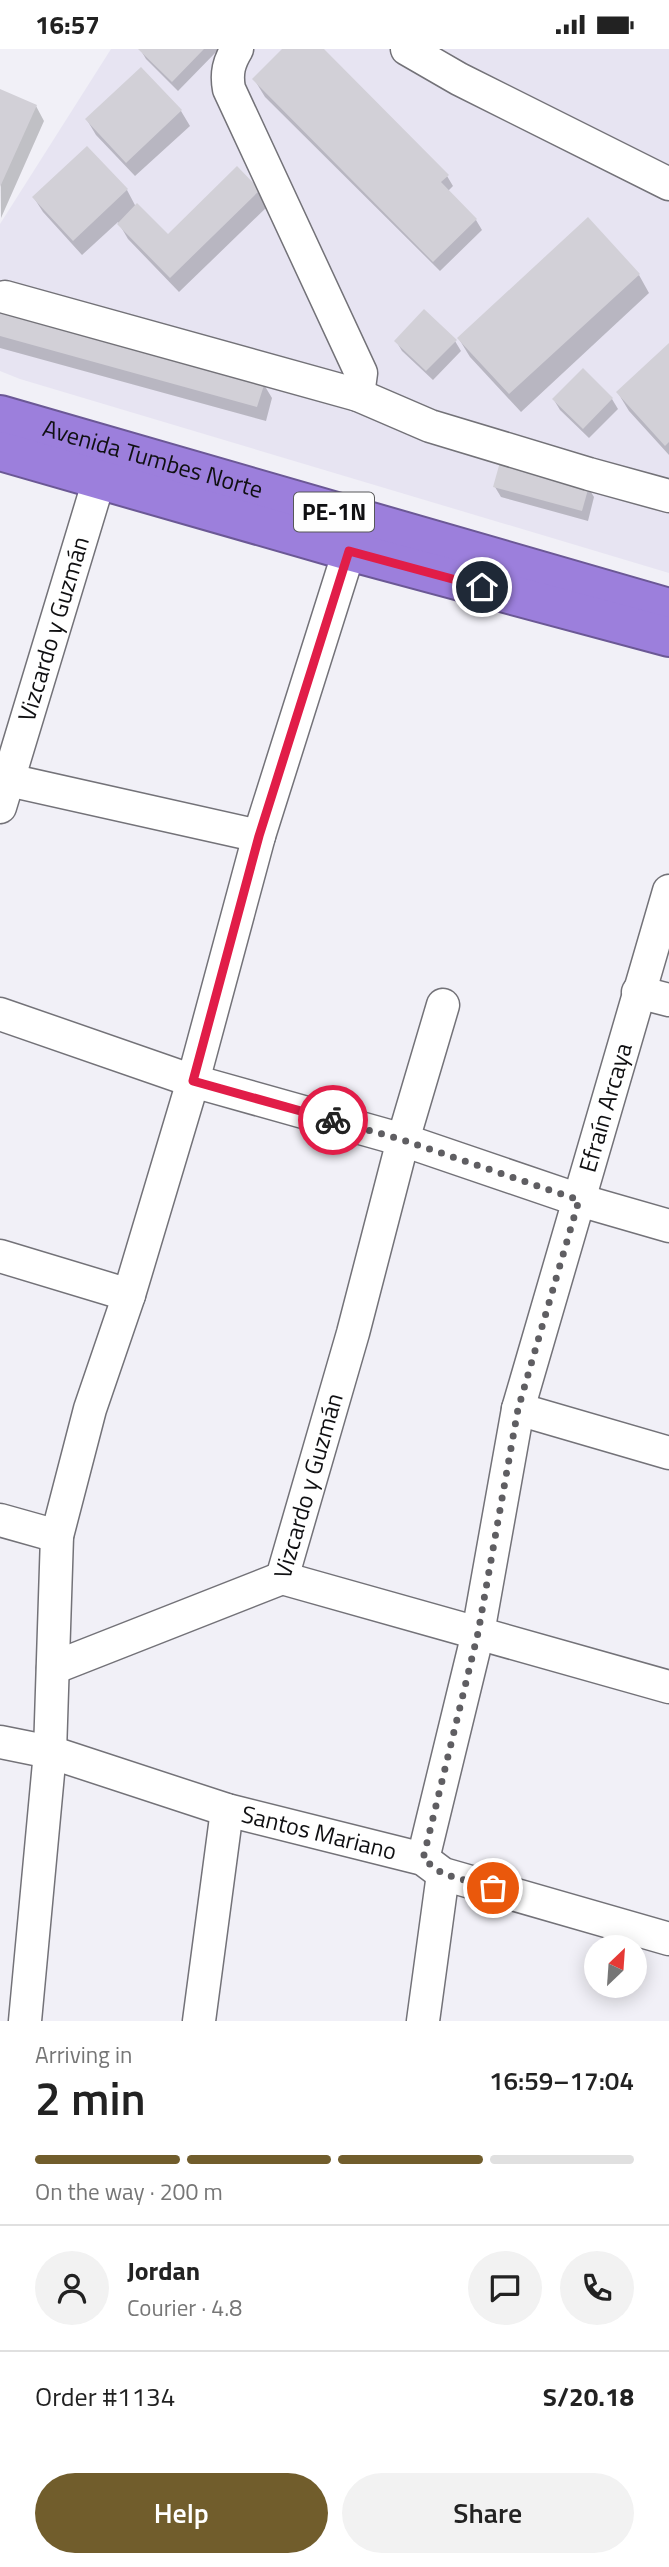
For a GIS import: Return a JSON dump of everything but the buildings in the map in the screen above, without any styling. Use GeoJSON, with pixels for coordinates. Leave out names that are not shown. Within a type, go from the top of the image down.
{"type":"FeatureCollection","features":[{"type":"Feature","properties":{"kind":"highway","name":"Avenida Tumbes Norte"},"geometry":{"type":"LineString","coordinates":[[0,415],[669,608]]}},
{"type":"Feature","properties":{"kind":"highway","name":"Avenida Tumbes Norte"},"geometry":{"type":"LineString","coordinates":[[0,451],[349,551],[669,637]]}},
{"type":"Feature","properties":{"kind":"street"},"geometry":{"type":"LineString","coordinates":[[237,49],[227,73],[229,89],[361,373],[358,395]]}},
{"type":"Feature","properties":{"kind":"street"},"geometry":{"type":"LineString","coordinates":[[407,49],[438,57],[669,184]]}},
{"type":"Feature","properties":{"kind":"street"},"geometry":{"type":"LineString","coordinates":[[5,297],[358,395],[430,426],[669,496]]}},
{"type":"Feature","properties":{"kind":"street","name":"Vizcardo y Guzmán"},"geometry":{"type":"LineString","coordinates":[[99,480],[3,788],[259,836]]}},
{"type":"Feature","properties":{"kind":"street"},"geometry":{"type":"LineString","coordinates":[[25,2021],[50,1752],[57,1536],[90,1409],[130,1295],[193,1081],[259,836],[349,551]]}},
{"type":"Feature","properties":{"kind":"street","name":"Efraín Arcaya"},"geometry":{"type":"LineString","coordinates":[[423,2021],[433,1866],[518,1409],[669,891]]}},
{"type":"Feature","properties":{"kind":"street"},"geometry":{"type":"LineString","coordinates":[[638,992],[669,1000]]}},
{"type":"Feature","properties":{"kind":"street","name":"Vizcardo y Guzmán"},"geometry":{"type":"LineString","coordinates":[[443,1006],[403,1140],[353,1332],[282,1578],[669,1687]]}},
{"type":"Feature","properties":{"kind":"street"},"geometry":{"type":"LineString","coordinates":[[0,1014],[193,1081],[403,1140],[579,1200],[669,1226]]}},
{"type":"Feature","properties":{"kind":"street"},"geometry":{"type":"LineString","coordinates":[[0,1256],[130,1295]]}},
{"type":"Feature","properties":{"kind":"street"},"geometry":{"type":"LineString","coordinates":[[518,1409],[669,1453]]}},
{"type":"Feature","properties":{"kind":"street"},"geometry":{"type":"LineString","coordinates":[[0,1520],[57,1536]]}},
{"type":"Feature","properties":{"kind":"street"},"geometry":{"type":"LineString","coordinates":[[53,1668],[282,1578]]}},
{"type":"Feature","properties":{"kind":"street","name":"Santos Mariano"},"geometry":{"type":"LineString","coordinates":[[0,1742],[50,1752],[227,1809],[433,1866],[669,1939]]}},
{"type":"Feature","properties":{"kind":"street"},"geometry":{"type":"LineString","coordinates":[[199,2021],[227,1809]]}},
{"type":"Feature","properties":{"kind":"shaded area"},"geometry":{"type":"Polygon","coordinates":[[[111,49],[669,49],[669,573],[0,371],[0,224],[111,49]]]}},
{"type":"Feature","properties":{"kind":"way so far"},"geometry":{"type":"LineString","coordinates":[[333,1120],[403,1140],[579,1200],[518,1409],[478,1633],[423,1859],[443,1874],[493,1888]]}},
{"type":"Feature","properties":{"kind":"route"},"geometry":{"type":"LineString","coordinates":[[333,1120],[193,1081],[259,836],[349,551],[482,587]]}}]}
